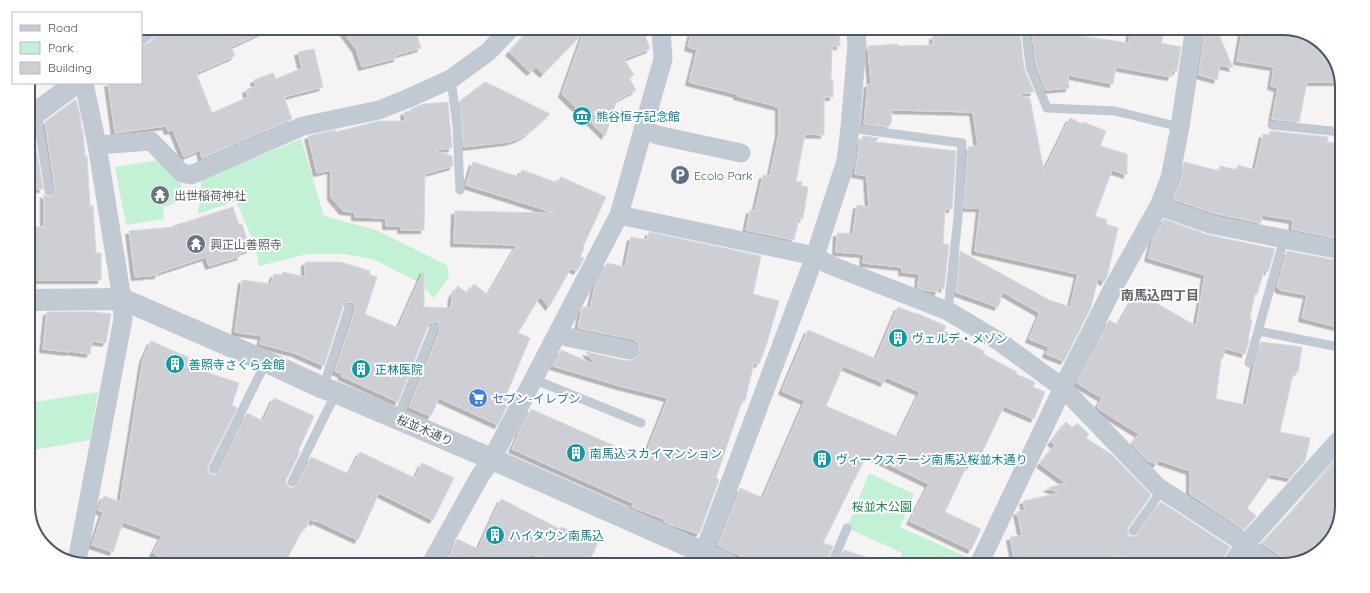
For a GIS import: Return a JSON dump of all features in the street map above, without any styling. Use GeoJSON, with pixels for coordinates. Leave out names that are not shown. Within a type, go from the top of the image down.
{"type":"FeatureCollection","features":[{"type":"Feature","properties":{"kind":"street"},"geometry":{"type":"LineString","coordinates":[[97,145],[151,141],[182,173],[191,175],[303,126],[379,110],[451,78],[488,52],[504,35]]}},
{"type":"Feature","properties":{"kind":"street"},"geometry":{"type":"LineString","coordinates":[[434,558],[480,476],[492,459],[619,215],[663,59],[661,35]]}},
{"type":"Feature","properties":{"kind":"street"},"geometry":{"type":"LineString","coordinates":[[701,557],[815,256],[846,161],[857,45],[856,35]]}},
{"type":"Feature","properties":{"kind":"street"},"geometry":{"type":"LineString","coordinates":[[982,558],[1063,388],[1113,288],[1159,206],[1170,178],[1180,127],[1194,35]]}},
{"type":"Feature","properties":{"kind":"street"},"geometry":{"type":"LineString","coordinates":[[35,114],[75,84]]}},
{"type":"Feature","properties":{"kind":"street"},"geometry":{"type":"LineString","coordinates":[[76,557],[81,510],[123,319],[122,299],[97,145],[84,84]]}},
{"type":"Feature","properties":{"kind":"street"},"geometry":{"type":"LineString","coordinates":[[643,129],[657,135],[740,153]]}},
{"type":"Feature","properties":{"kind":"street"},"geometry":{"type":"LineString","coordinates":[[1159,206],[1210,224],[1335,249]]}},
{"type":"Feature","properties":{"kind":"street"},"geometry":{"type":"LineString","coordinates":[[619,215],[815,256],[830,265],[948,311],[1000,342],[1063,388],[1162,490],[1263,558]]}},
{"type":"Feature","properties":{"kind":"street"},"geometry":{"type":"LineString","coordinates":[[35,300],[122,299]]}},
{"type":"Feature","properties":{"kind":"street","name":"桜並木通り"},"geometry":{"type":"LineString","coordinates":[[122,299],[330,391],[492,459],[701,557]]}},
{"type":"Feature","properties":{"kind":"street"},"geometry":{"type":"LineString","coordinates":[[558,332],[567,337],[629,350]]}},
{"type":"Feature","properties":{"kind":"street"},"geometry":{"type":"LineString","coordinates":[[1236,558],[1245,545],[1335,444]]}},
{"type":"Feature","properties":{"kind":"lane"},"geometry":{"type":"LineString","coordinates":[[1026,35],[1030,67],[1046,108],[1115,111],[1180,127]]}},
{"type":"Feature","properties":{"kind":"lane"},"geometry":{"type":"LineString","coordinates":[[451,78],[457,125],[460,190]]}},
{"type":"Feature","properties":{"kind":"lane"},"geometry":{"type":"LineString","coordinates":[[35,125],[49,191]]}},
{"type":"Feature","properties":{"kind":"lane"},"geometry":{"type":"LineString","coordinates":[[1272,125],[1335,131]]}},
{"type":"Feature","properties":{"kind":"lane"},"geometry":{"type":"LineString","coordinates":[[850,128],[962,143],[958,218],[948,311]]}},
{"type":"Feature","properties":{"kind":"lane"},"geometry":{"type":"LineString","coordinates":[[1249,364],[1284,239]]}},
{"type":"Feature","properties":{"kind":"lane"},"geometry":{"type":"LineString","coordinates":[[292,482],[328,409],[330,391],[349,308]]}},
{"type":"Feature","properties":{"kind":"lane"},"geometry":{"type":"LineString","coordinates":[[397,419],[434,328]]}},
{"type":"Feature","properties":{"kind":"lane"},"geometry":{"type":"LineString","coordinates":[[1258,331],[1335,346]]}},
{"type":"Feature","properties":{"kind":"lane"},"geometry":{"type":"LineString","coordinates":[[213,469],[267,362]]}},
{"type":"Feature","properties":{"kind":"lane"},"geometry":{"type":"LineString","coordinates":[[533,379],[641,423]]}},
{"type":"Feature","properties":{"kind":"lane"},"geometry":{"type":"LineString","coordinates":[[1133,531],[1162,490]]}},
{"type":"Feature","properties":{"kind":"lane"},"geometry":{"type":"LineString","coordinates":[[834,558],[847,528]]}},
{"type":"Feature","properties":{"kind":"green space"},"geometry":{"type":"Polygon","coordinates":[[[301,139],[324,216],[376,230],[447,265],[449,277],[434,298],[420,283],[373,259],[342,254],[307,254],[259,266],[255,245],[236,201],[198,214],[202,179],[301,139]]]}},
{"type":"Feature","properties":{"kind":"green space"},"geometry":{"type":"Polygon","coordinates":[[[160,160],[181,182],[183,201],[163,207],[164,219],[126,225],[115,167],[160,160]]]}},
{"type":"Feature","properties":{"kind":"green space"},"geometry":{"type":"Polygon","coordinates":[[[98,392],[90,440],[35,450],[35,402],[98,392]]]}},
{"type":"Feature","properties":{"kind":"green space","name":"桜並木公園"},"geometry":{"type":"Polygon","coordinates":[[[869,473],[914,494],[900,527],[969,558],[900,558],[902,553],[847,528],[869,473]]]}},
{"type":"Feature","properties":{"kind":"building"},"geometry":{"type":"Polygon","coordinates":[[[157,35],[256,35],[231,47],[235,56],[196,73],[212,113],[248,97],[246,90],[256,86],[254,80],[273,73],[276,79],[302,68],[298,52],[314,49],[323,87],[284,97],[292,119],[202,158],[200,150],[184,157],[173,130],[168,131],[166,126],[115,133],[108,84],[142,84],[142,45],[149,43],[157,35]]]}},
{"type":"Feature","properties":{"kind":"building"},"geometry":{"type":"Polygon","coordinates":[[[346,35],[417,35],[421,48],[396,55],[397,58],[362,67],[356,49],[346,35]]]}},
{"type":"Feature","properties":{"kind":"building"},"geometry":{"type":"Polygon","coordinates":[[[524,35],[581,35],[543,74],[536,67],[530,72],[509,52],[524,35]]]}},
{"type":"Feature","properties":{"kind":"building"},"geometry":{"type":"Polygon","coordinates":[[[583,35],[645,35],[650,49],[624,59],[634,75],[629,78],[636,90],[617,100],[605,136],[562,94],[583,35]]]}},
{"type":"Feature","properties":{"kind":"building"},"geometry":{"type":"Polygon","coordinates":[[[691,35],[839,35],[840,46],[832,46],[831,80],[833,80],[833,97],[824,97],[824,135],[805,134],[796,181],[802,182],[801,186],[808,187],[803,219],[799,218],[794,240],[746,230],[750,210],[755,211],[763,175],[770,176],[779,133],[779,107],[737,96],[737,94],[689,82],[697,50],[688,47],[691,35]]]}},
{"type":"Feature","properties":{"kind":"building"},"geometry":{"type":"Polygon","coordinates":[[[1020,35],[1024,68],[1034,92],[1017,94],[1030,99],[1044,171],[1070,118],[1083,124],[1083,122],[1106,131],[1100,146],[1127,154],[1127,175],[1112,170],[1095,216],[1107,220],[1106,224],[1118,228],[1107,277],[1104,282],[1098,278],[1091,307],[1064,361],[1046,354],[1049,347],[1029,339],[1040,313],[1003,292],[998,307],[956,292],[960,251],[1049,300],[1070,307],[1078,274],[975,251],[980,208],[964,208],[968,147],[978,146],[973,112],[892,110],[891,123],[888,127],[864,124],[868,84],[871,84],[868,46],[898,44],[898,46],[933,45],[933,36],[1020,35]]]}},
{"type":"Feature","properties":{"kind":"building"},"geometry":{"type":"Polygon","coordinates":[[[1032,35],[1080,35],[1129,43],[1130,35],[1163,35],[1161,43],[1181,47],[1177,71],[1172,70],[1171,77],[1116,67],[1113,84],[1068,75],[1069,88],[1046,90],[1036,65],[1032,35]]]}},
{"type":"Feature","properties":{"kind":"building"},"geometry":{"type":"Polygon","coordinates":[[[1205,35],[1219,35],[1233,68],[1220,65],[1217,80],[1199,75],[1205,35]]]}},
{"type":"Feature","properties":{"kind":"building"},"geometry":{"type":"Polygon","coordinates":[[[1241,35],[1293,36],[1302,39],[1301,41],[1309,42],[1322,53],[1330,64],[1335,82],[1307,82],[1299,122],[1272,119],[1278,88],[1271,86],[1274,67],[1237,61],[1241,35]]]}},
{"type":"Feature","properties":{"kind":"building"},"geometry":{"type":"Polygon","coordinates":[[[485,82],[550,114],[527,134],[518,139],[508,142],[464,147],[460,101],[485,82]]]}},
{"type":"Feature","properties":{"kind":"building"},"geometry":{"type":"Polygon","coordinates":[[[76,99],[81,128],[83,131],[85,156],[87,156],[90,206],[93,206],[96,253],[101,253],[101,280],[35,280],[35,227],[44,227],[44,194],[50,197],[54,194],[55,190],[45,122],[76,99]]]}},
{"type":"Feature","properties":{"kind":"building"},"geometry":{"type":"Polygon","coordinates":[[[448,102],[452,148],[434,150],[452,156],[453,166],[425,174],[424,230],[401,230],[401,226],[386,226],[386,218],[355,217],[355,212],[343,211],[331,197],[331,170],[317,173],[308,136],[335,130],[336,132],[379,121],[405,121],[404,112],[411,111],[411,109],[423,104],[448,102]]]}},
{"type":"Feature","properties":{"kind":"building"},"geometry":{"type":"Polygon","coordinates":[[[1270,131],[1328,137],[1327,142],[1335,143],[1335,238],[1292,229],[1293,220],[1262,215],[1261,223],[1213,213],[1173,199],[1181,180],[1184,162],[1219,171],[1220,166],[1237,170],[1238,165],[1255,170],[1263,134],[1270,135],[1270,131]]]}},
{"type":"Feature","properties":{"kind":"building"},"geometry":{"type":"Polygon","coordinates":[[[863,136],[879,138],[875,142],[956,151],[952,209],[945,209],[943,244],[949,245],[944,289],[939,287],[938,292],[918,288],[919,274],[902,272],[902,267],[863,263],[864,254],[836,252],[837,233],[853,234],[857,205],[869,207],[867,176],[855,174],[860,141],[862,141],[863,136]]]}},
{"type":"Feature","properties":{"kind":"building"},"geometry":{"type":"Polygon","coordinates":[[[35,140],[43,189],[35,189],[35,140]]]}},
{"type":"Feature","properties":{"kind":"building"},"geometry":{"type":"Polygon","coordinates":[[[473,162],[519,177],[522,170],[558,183],[561,177],[606,197],[583,247],[584,248],[580,257],[584,258],[577,271],[571,268],[549,307],[540,296],[518,333],[530,338],[505,398],[510,400],[498,425],[439,398],[431,416],[409,407],[440,330],[439,325],[436,322],[431,323],[428,326],[398,402],[341,376],[342,374],[335,371],[355,310],[355,306],[351,302],[347,302],[343,306],[324,366],[295,353],[260,344],[262,336],[235,332],[242,280],[271,284],[274,274],[282,275],[283,272],[305,277],[305,262],[341,262],[370,271],[369,274],[377,277],[365,314],[398,328],[424,270],[424,307],[451,308],[452,295],[458,286],[467,293],[474,284],[488,295],[517,245],[454,243],[455,211],[555,213],[466,185],[473,162]]]}},
{"type":"Feature","properties":{"kind":"building"},"geometry":{"type":"Polygon","coordinates":[[[233,207],[239,225],[242,224],[250,249],[240,253],[241,256],[209,266],[206,257],[158,273],[158,275],[135,277],[129,231],[173,227],[233,207]]]}},
{"type":"Feature","properties":{"kind":"building"},"geometry":{"type":"Polygon","coordinates":[[[1164,219],[1208,235],[1275,249],[1268,272],[1265,268],[1257,294],[1255,294],[1250,318],[1252,321],[1249,340],[1245,354],[1224,348],[1223,358],[1221,359],[1216,399],[1246,405],[1254,366],[1261,342],[1302,347],[1298,372],[1293,374],[1280,432],[1310,438],[1305,461],[1290,478],[1271,474],[1247,508],[1256,516],[1244,530],[1190,494],[1190,471],[1158,460],[1157,464],[1148,461],[1132,444],[1139,434],[1099,409],[1097,407],[1102,398],[1077,383],[1109,320],[1118,325],[1137,292],[1196,326],[1205,275],[1148,258],[1153,239],[1164,219]]]}},
{"type":"Feature","properties":{"kind":"building"},"geometry":{"type":"Polygon","coordinates":[[[649,232],[761,256],[753,294],[779,301],[766,346],[759,364],[754,363],[745,401],[742,401],[716,478],[719,480],[699,534],[669,524],[664,521],[664,519],[632,507],[633,503],[512,449],[531,409],[644,459],[668,398],[620,386],[553,366],[561,350],[596,365],[586,352],[627,361],[633,360],[637,357],[640,352],[639,346],[637,342],[632,339],[578,328],[583,307],[590,308],[595,286],[607,263],[625,267],[631,237],[647,240],[649,232]]]}},
{"type":"Feature","properties":{"kind":"building"},"geometry":{"type":"Polygon","coordinates":[[[1287,251],[1335,260],[1335,326],[1302,318],[1307,295],[1280,290],[1277,286],[1287,251]]]}},
{"type":"Feature","properties":{"kind":"building"},"geometry":{"type":"Polygon","coordinates":[[[898,307],[946,326],[944,331],[984,351],[983,354],[1017,372],[1016,374],[1035,382],[1033,387],[1045,392],[1034,419],[1004,406],[980,457],[976,455],[970,466],[967,465],[945,512],[981,529],[971,550],[910,521],[929,484],[867,454],[823,543],[833,546],[828,558],[745,558],[718,545],[740,488],[763,498],[805,401],[782,391],[808,330],[876,359],[898,307]],[[843,366],[826,406],[898,437],[920,392],[886,377],[884,383],[843,366]]]}},
{"type":"Feature","properties":{"kind":"building"},"geometry":{"type":"Polygon","coordinates":[[[47,312],[93,312],[111,314],[106,343],[92,341],[90,354],[43,349],[47,312]]]}},
{"type":"Feature","properties":{"kind":"building"},"geometry":{"type":"Polygon","coordinates":[[[151,341],[208,366],[206,372],[239,383],[232,405],[237,408],[208,466],[207,470],[210,474],[214,475],[218,472],[247,413],[263,421],[274,398],[314,416],[298,451],[300,452],[286,480],[289,487],[293,488],[297,485],[311,457],[349,474],[360,452],[415,478],[422,463],[454,478],[433,520],[379,493],[358,540],[310,519],[306,528],[304,527],[288,558],[163,558],[153,553],[162,536],[123,522],[113,552],[92,545],[103,512],[98,510],[104,496],[120,502],[143,359],[151,341]]]}},
{"type":"Feature","properties":{"kind":"building"},"geometry":{"type":"Polygon","coordinates":[[[1066,422],[1073,428],[1077,423],[1089,434],[1086,438],[1111,454],[1151,495],[1128,528],[1127,531],[1129,536],[1133,537],[1138,535],[1161,502],[1230,547],[1223,558],[1123,558],[1120,556],[1111,558],[1014,558],[1010,537],[1022,536],[1017,512],[1025,510],[1023,501],[1060,493],[1047,488],[1066,483],[1040,464],[1055,445],[1051,442],[1066,422]]]}},
{"type":"Feature","properties":{"kind":"building"},"geometry":{"type":"Polygon","coordinates":[[[1335,461],[1335,506],[1331,526],[1322,540],[1306,553],[1290,558],[1282,558],[1262,543],[1296,507],[1335,461]]]}},
{"type":"Feature","properties":{"kind":"building"},"geometry":{"type":"Polygon","coordinates":[[[501,499],[560,529],[561,527],[598,542],[591,558],[542,558],[531,554],[530,558],[448,558],[457,539],[478,549],[501,499]]]}},
{"type":"Feature","properties":{"kind":"building"},"geometry":{"type":"Polygon","coordinates":[[[844,550],[869,558],[840,558],[844,550]]]}},
{"type":"Feature","properties":{"kind":"place","name":"熊谷恒子記念館"},"geometry":{"type":"Point","coordinates":[582,116]}},
{"type":"Feature","properties":{"kind":"place","name":"Ecolo Park"},"geometry":{"type":"Point","coordinates":[680,175]}},
{"type":"Feature","properties":{"kind":"place","name":"出世稲荷神社"},"geometry":{"type":"Point","coordinates":[160,195]}},
{"type":"Feature","properties":{"kind":"place","name":"興正山善照寺"},"geometry":{"type":"Point","coordinates":[196,244]}},
{"type":"Feature","properties":{"kind":"place","name":"ヴェルデ・メゾン"},"geometry":{"type":"Point","coordinates":[898,338]}},
{"type":"Feature","properties":{"kind":"place","name":"善照寺さくら会館"},"geometry":{"type":"Point","coordinates":[175,364]}},
{"type":"Feature","properties":{"kind":"place","name":"正林医院"},"geometry":{"type":"Point","coordinates":[361,369]}},
{"type":"Feature","properties":{"kind":"place","name":"セブン-イレブン"},"geometry":{"type":"Point","coordinates":[478,398]}},
{"type":"Feature","properties":{"kind":"place","name":"南馬込スカイマンション"},"geometry":{"type":"Point","coordinates":[576,453]}},
{"type":"Feature","properties":{"kind":"place","name":"ヴィークステージ南馬込桜並木通り"},"geometry":{"type":"Point","coordinates":[822,459]}},
{"type":"Feature","properties":{"kind":"place","name":"ハイタウン南馬込"},"geometry":{"type":"Point","coordinates":[495,535]}},
{"type":"Feature","properties":{"kind":"district","name":"南馬込四丁目"},"geometry":{"type":"Point","coordinates":[1160,295]}}]}
